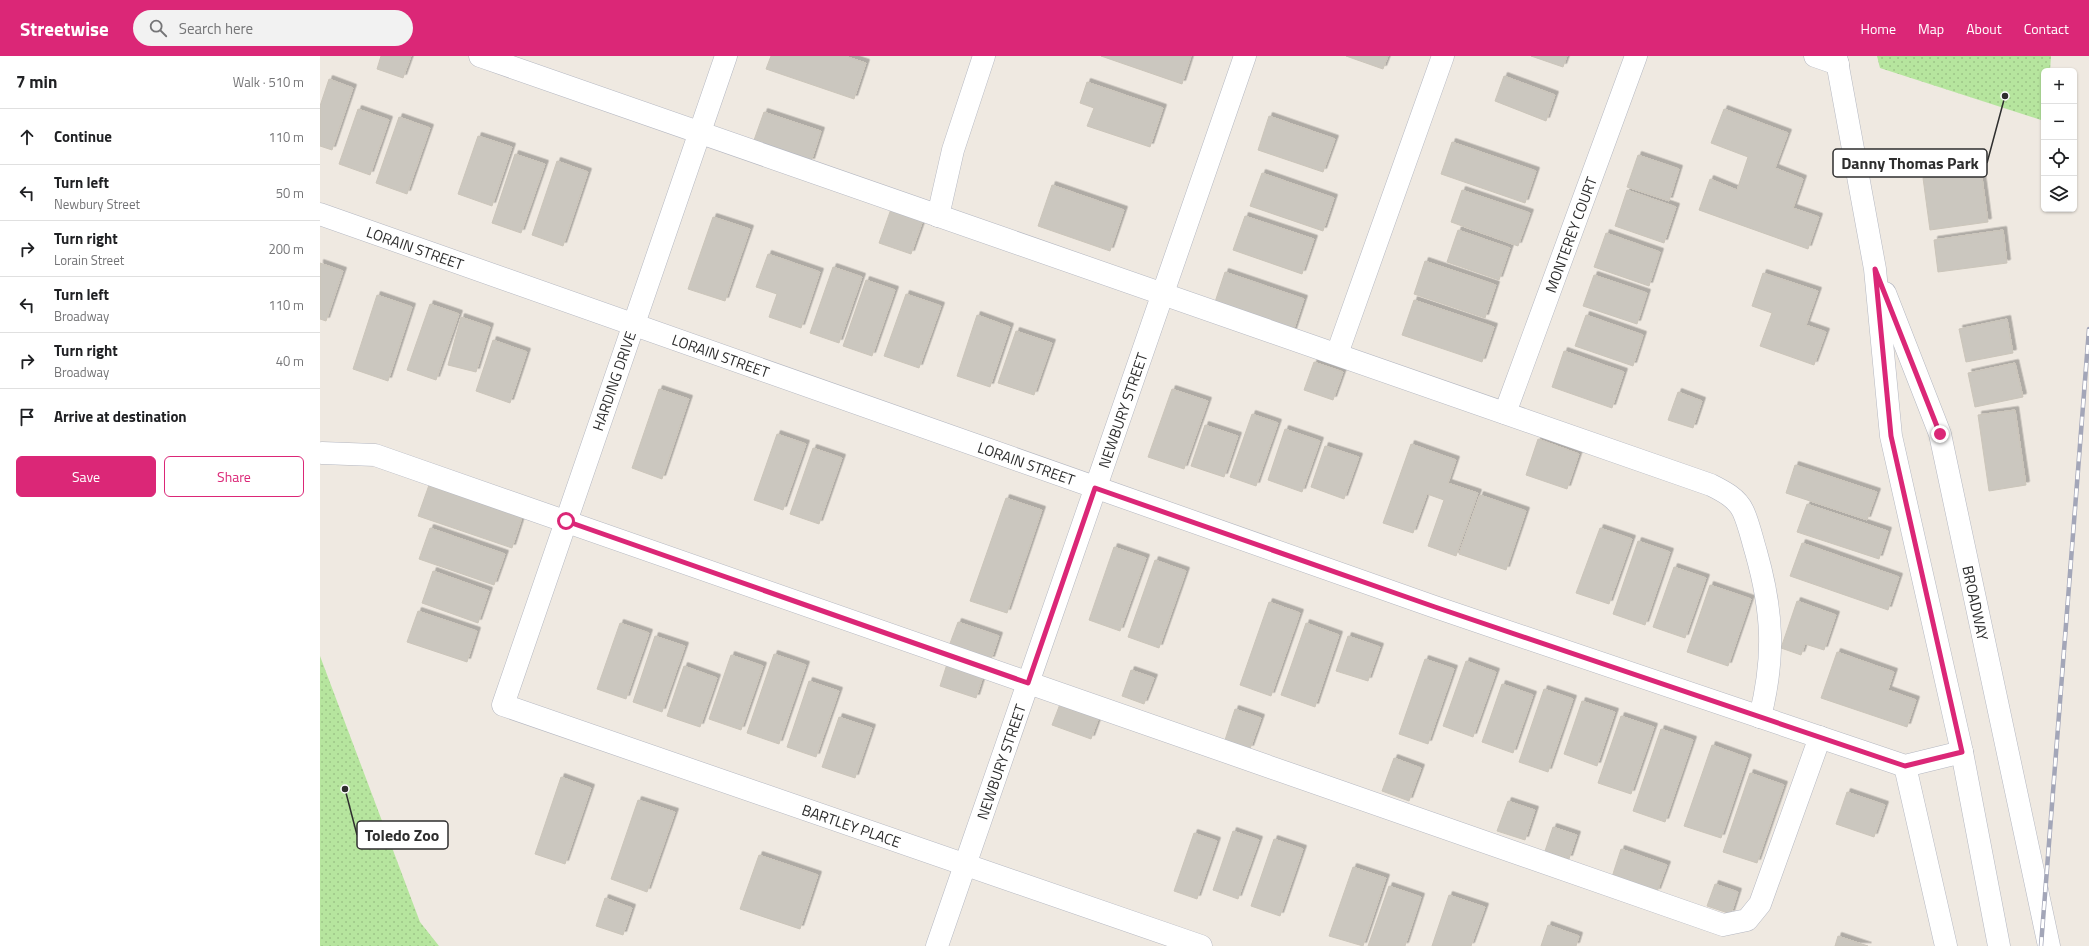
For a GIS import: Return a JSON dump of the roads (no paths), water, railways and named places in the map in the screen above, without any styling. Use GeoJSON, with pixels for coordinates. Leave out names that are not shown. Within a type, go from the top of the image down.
{"type":"FeatureCollection","features":[{"type":"Feature","properties":{"kind":"street"},"geometry":{"type":"LineString","coordinates":[[480,56],[1711,485],[1729,495],[1743,510],[1765,584],[1770,620],[1768,685],[1760,717]]}},
{"type":"Feature","properties":{"kind":"street","name":"HARDING DRIVE"},"geometry":{"type":"LineString","coordinates":[[503,705],[726,56]]}},
{"type":"Feature","properties":{"kind":"street"},"geometry":{"type":"LineString","coordinates":[[938,216],[953,150],[984,56]]}},
{"type":"Feature","properties":{"kind":"street","name":"NEWBURY STREET"},"geometry":{"type":"LineString","coordinates":[[937,946],[1245,56]]}},
{"type":"Feature","properties":{"kind":"street"},"geometry":{"type":"LineString","coordinates":[[1337,354],[1443,56]]}},
{"type":"Feature","properties":{"kind":"street","name":"MONTEREY COURT"},"geometry":{"type":"LineString","coordinates":[[1505,413],[1636,56]]}},
{"type":"Feature","properties":{"kind":"street"},"geometry":{"type":"LineString","coordinates":[[1815,56],[1837,60]]}},
{"type":"Feature","properties":{"kind":"street","name":"BROADWAY"},"geometry":{"type":"LineString","coordinates":[[1837,60],[1875,269],[1891,436],[1962,752],[1999,946]]}},
{"type":"Feature","properties":{"kind":"street","name":"LORAIN STREET"},"geometry":{"type":"LineString","coordinates":[[320,214],[1435,607],[1905,766]]}},
{"type":"Feature","properties":{"kind":"street","name":"BROADWAY"},"geometry":{"type":"LineString","coordinates":[[1875,269],[1940,434],[2049,946]]}},
{"type":"Feature","properties":{"kind":"street"},"geometry":{"type":"LineString","coordinates":[[322,453],[375,455],[1723,925],[1746,920],[1760,904],[1820,737]]}},
{"type":"Feature","properties":{"kind":"street","name":"BARTLEY PLACE"},"geometry":{"type":"LineString","coordinates":[[503,705],[1200,946]]}},
{"type":"Feature","properties":{"kind":"street"},"geometry":{"type":"LineString","coordinates":[[1946,946],[1905,766],[1962,752]]}},
{"type":"Feature","properties":{"kind":"railway"},"geometry":{"type":"LineString","coordinates":[[2041,946],[2089,329]]}},
{"type":"Feature","properties":{"kind":"place","name":"Danny Thomas Park"},"geometry":{"type":"Point","coordinates":[2005,96]}},
{"type":"Feature","properties":{"kind":"place","name":"Toledo Zoo"},"geometry":{"type":"Point","coordinates":[345,789]}}]}
